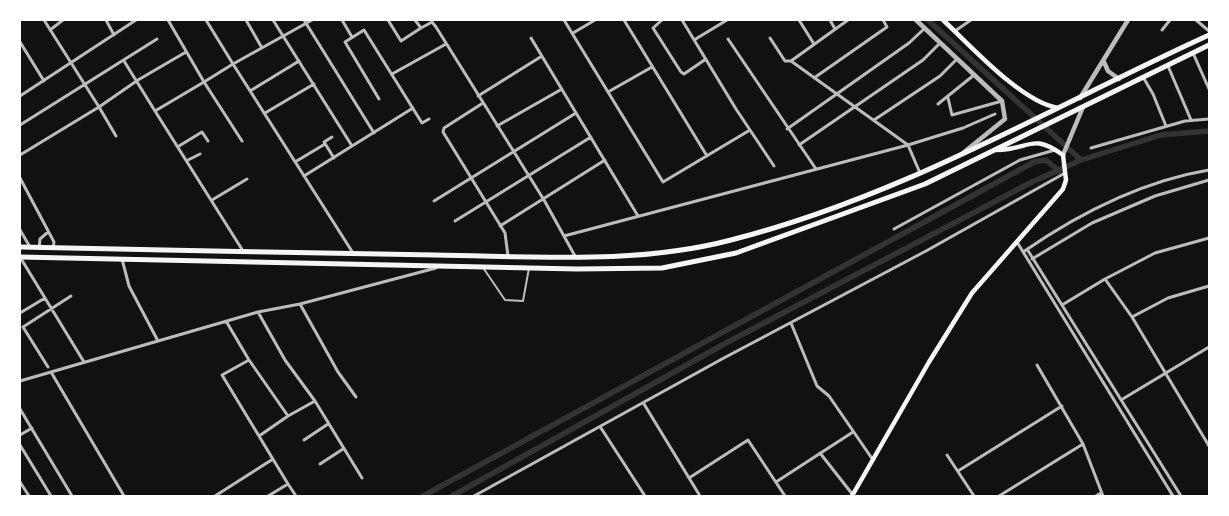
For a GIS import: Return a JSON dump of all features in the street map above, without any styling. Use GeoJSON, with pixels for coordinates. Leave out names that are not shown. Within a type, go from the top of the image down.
{"type":"FeatureCollection","features":[{"type":"Feature","properties":{"kind":"main road"},"geometry":{"type":"LineString","coordinates":[[943,20],[1031,98],[1038,103],[1060,108]]}},
{"type":"Feature","properties":{"kind":"main road"},"geometry":{"type":"LineString","coordinates":[[20,247],[482,256],[646,256],[729,241],[840,205],[958,157],[1206,36],[1208,46],[1056,122],[925,184],[736,253],[681,265],[662,268],[483,268],[20,257]]}},
{"type":"Feature","properties":{"kind":"main road"},"geometry":{"type":"LineString","coordinates":[[852,495],[972,293],[1063,189],[1065,173],[1063,155],[1056,150],[1040,142],[1012,150],[994,150]]}},
{"type":"Feature","properties":{"kind":"main road"},"geometry":{"type":"LineString","coordinates":[[840,205],[843,214]]}},
{"type":"Feature","properties":{"kind":"street"},"geometry":{"type":"LineString","coordinates":[[44,20],[116,136]]}},
{"type":"Feature","properties":{"kind":"street"},"geometry":{"type":"LineString","coordinates":[[50,30],[64,20]]}},
{"type":"Feature","properties":{"kind":"street"},"geometry":{"type":"LineString","coordinates":[[106,20],[114,34]]}},
{"type":"Feature","properties":{"kind":"street"},"geometry":{"type":"LineString","coordinates":[[20,96],[136,20]]}},
{"type":"Feature","properties":{"kind":"street"},"geometry":{"type":"LineString","coordinates":[[168,20],[204,82],[242,141]]}},
{"type":"Feature","properties":{"kind":"street"},"geometry":{"type":"LineString","coordinates":[[206,20],[354,254]]}},
{"type":"Feature","properties":{"kind":"street"},"geometry":{"type":"LineString","coordinates":[[246,20],[262,48]]}},
{"type":"Feature","properties":{"kind":"street"},"geometry":{"type":"LineString","coordinates":[[273,20],[352,146]]}},
{"type":"Feature","properties":{"kind":"street"},"geometry":{"type":"LineString","coordinates":[[155,111],[233,64],[284,37],[305,22],[312,20]]}},
{"type":"Feature","properties":{"kind":"street"},"geometry":{"type":"LineString","coordinates":[[342,20],[352,37]]}},
{"type":"Feature","properties":{"kind":"street"},"geometry":{"type":"LineString","coordinates":[[388,20],[401,41],[433,21],[544,200],[575,256]]}},
{"type":"Feature","properties":{"kind":"street"},"geometry":{"type":"LineString","coordinates":[[415,20],[421,28]]}},
{"type":"Feature","properties":{"kind":"street"},"geometry":{"type":"LineString","coordinates":[[564,20],[574,33],[663,182],[750,130]]}},
{"type":"Feature","properties":{"kind":"street"},"geometry":{"type":"LineString","coordinates":[[574,33],[595,20]]}},
{"type":"Feature","properties":{"kind":"street"},"geometry":{"type":"LineString","coordinates":[[624,20],[707,156]]}},
{"type":"Feature","properties":{"kind":"street"},"geometry":{"type":"LineString","coordinates":[[662,20],[653,28],[684,74],[706,59]]}},
{"type":"Feature","properties":{"kind":"street"},"geometry":{"type":"LineString","coordinates":[[682,20],[774,166]]}},
{"type":"Feature","properties":{"kind":"street"},"geometry":{"type":"LineString","coordinates":[[718,20],[720,24]]}},
{"type":"Feature","properties":{"kind":"street"},"geometry":{"type":"LineString","coordinates":[[694,40],[727,20]]}},
{"type":"Feature","properties":{"kind":"street"},"geometry":{"type":"LineString","coordinates":[[799,20],[814,44]]}},
{"type":"Feature","properties":{"kind":"street"},"geometry":{"type":"LineString","coordinates":[[830,20],[835,29]]}},
{"type":"Feature","properties":{"kind":"street"},"geometry":{"type":"LineString","coordinates":[[770,38],[785,61],[791,61],[848,20]]}},
{"type":"Feature","properties":{"kind":"street"},"geometry":{"type":"LineString","coordinates":[[814,78],[887,27],[883,20]]}},
{"type":"Feature","properties":{"kind":"street"},"geometry":{"type":"LineString","coordinates":[[916,20],[1002,101],[1004,119],[958,157]]}},
{"type":"Feature","properties":{"kind":"street"},"geometry":{"type":"LineString","coordinates":[[955,31],[971,20]]}},
{"type":"Feature","properties":{"kind":"street"},"geometry":{"type":"LineString","coordinates":[[1080,98],[1104,62],[1128,20]]}},
{"type":"Feature","properties":{"kind":"street"},"geometry":{"type":"LineString","coordinates":[[1162,30],[1170,20]]}},
{"type":"Feature","properties":{"kind":"street"},"geometry":{"type":"LineString","coordinates":[[1196,20],[1209,31]]}},
{"type":"Feature","properties":{"kind":"street"},"geometry":{"type":"LineString","coordinates":[[305,22],[374,132]]}},
{"type":"Feature","properties":{"kind":"street"},"geometry":{"type":"LineString","coordinates":[[787,129],[909,43],[925,28]]}},
{"type":"Feature","properties":{"kind":"street"},"geometry":{"type":"LineString","coordinates":[[379,99],[345,42],[364,30],[422,123],[429,119]]}},
{"type":"Feature","properties":{"kind":"street"},"geometry":{"type":"LineString","coordinates":[[531,38],[638,216]]}},
{"type":"Feature","properties":{"kind":"street"},"geometry":{"type":"LineString","coordinates":[[20,125],[157,39]]}},
{"type":"Feature","properties":{"kind":"street"},"geometry":{"type":"LineString","coordinates":[[728,39],[787,129],[816,169]]}},
{"type":"Feature","properties":{"kind":"street"},"geometry":{"type":"LineString","coordinates":[[20,42],[44,81]]}},
{"type":"Feature","properties":{"kind":"street"},"geometry":{"type":"LineString","coordinates":[[799,145],[923,60],[941,43]]}},
{"type":"Feature","properties":{"kind":"street"},"geometry":{"type":"LineString","coordinates":[[392,74],[446,44]]}},
{"type":"Feature","properties":{"kind":"street"},"geometry":{"type":"LineString","coordinates":[[20,155],[99,107],[138,80],[186,52]]}},
{"type":"Feature","properties":{"kind":"street"},"geometry":{"type":"LineString","coordinates":[[1192,53],[1209,89]]}},
{"type":"Feature","properties":{"kind":"street"},"geometry":{"type":"LineString","coordinates":[[478,96],[542,56]]}},
{"type":"Feature","properties":{"kind":"street"},"geometry":{"type":"LineString","coordinates":[[874,120],[940,76],[957,58]]}},
{"type":"Feature","properties":{"kind":"street"},"geometry":{"type":"LineString","coordinates":[[124,60],[243,251]]}},
{"type":"Feature","properties":{"kind":"street"},"geometry":{"type":"LineString","coordinates":[[250,91],[299,61]]}},
{"type":"Feature","properties":{"kind":"street"},"geometry":{"type":"LineString","coordinates":[[791,61],[908,145],[920,174]]}},
{"type":"Feature","properties":{"kind":"street"},"geometry":{"type":"LineString","coordinates":[[1104,62],[1108,72],[1119,79]]}},
{"type":"Feature","properties":{"kind":"street"},"geometry":{"type":"LineString","coordinates":[[1168,65],[1191,120]]}},
{"type":"Feature","properties":{"kind":"street"},"geometry":{"type":"LineString","coordinates":[[608,92],[652,67]]}},
{"type":"Feature","properties":{"kind":"street"},"geometry":{"type":"LineString","coordinates":[[938,104],[948,98],[974,75]]}},
{"type":"Feature","properties":{"kind":"street"},"geometry":{"type":"LineString","coordinates":[[1143,77],[1153,94],[1166,126]]}},
{"type":"Feature","properties":{"kind":"street"},"geometry":{"type":"LineString","coordinates":[[265,113],[314,84]]}},
{"type":"Feature","properties":{"kind":"street"},"geometry":{"type":"LineString","coordinates":[[497,126],[562,89]]}},
{"type":"Feature","properties":{"kind":"street"},"geometry":{"type":"LineString","coordinates":[[948,98],[952,115],[1002,101]]}},
{"type":"Feature","properties":{"kind":"street"},"geometry":{"type":"LineString","coordinates":[[483,103],[444,128],[443,132],[469,178],[504,233],[508,256]]}},
{"type":"Feature","properties":{"kind":"street"},"geometry":{"type":"LineString","coordinates":[[1063,155],[1083,107]]}},
{"type":"Feature","properties":{"kind":"street"},"geometry":{"type":"LineString","coordinates":[[304,176],[413,108]]}},
{"type":"Feature","properties":{"kind":"street"},"geometry":{"type":"LineString","coordinates":[[434,201],[576,113]]}},
{"type":"Feature","properties":{"kind":"street"},"geometry":{"type":"LineString","coordinates":[[564,236],[908,145],[963,128],[995,114]]}},
{"type":"Feature","properties":{"kind":"street"},"geometry":{"type":"LineString","coordinates":[[1091,148],[1166,126],[1191,120],[1209,119]]}},
{"type":"Feature","properties":{"kind":"street"},"geometry":{"type":"LineString","coordinates":[[179,146],[202,132],[208,141]]}},
{"type":"Feature","properties":{"kind":"street"},"geometry":{"type":"LineString","coordinates":[[295,162],[325,144],[324,142],[332,137]]}},
{"type":"Feature","properties":{"kind":"street"},"geometry":{"type":"LineString","coordinates":[[455,221],[590,137]]}},
{"type":"Feature","properties":{"kind":"street"},"geometry":{"type":"LineString","coordinates":[[325,144],[334,158]]}},
{"type":"Feature","properties":{"kind":"street"},"geometry":{"type":"LineString","coordinates":[[894,229],[1020,160],[1056,150]]}},
{"type":"Feature","properties":{"kind":"street"},"geometry":{"type":"LineString","coordinates":[[188,160],[200,154]]}},
{"type":"Feature","properties":{"kind":"street"},"geometry":{"type":"LineString","coordinates":[[500,226],[544,200],[604,160]]}},
{"type":"Feature","properties":{"kind":"street"},"geometry":{"type":"LineString","coordinates":[[1023,252],[1090,212],[1158,182],[1209,170]]}},
{"type":"Feature","properties":{"kind":"street"},"geometry":{"type":"LineString","coordinates":[[474,496],[601,428],[722,359],[926,252],[1065,173]]}},
{"type":"Feature","properties":{"kind":"street"},"geometry":{"type":"LineString","coordinates":[[20,178],[54,242],[53,248]]}},
{"type":"Feature","properties":{"kind":"street"},"geometry":{"type":"LineString","coordinates":[[212,200],[247,179]]}},
{"type":"Feature","properties":{"kind":"street"},"geometry":{"type":"LineString","coordinates":[[1029,261],[1092,223],[1155,196],[1209,180]]}},
{"type":"Feature","properties":{"kind":"street"},"geometry":{"type":"LineString","coordinates":[[20,230],[31,248]]}},
{"type":"Feature","properties":{"kind":"street"},"geometry":{"type":"LineString","coordinates":[[39,248],[40,239],[48,232]]}},
{"type":"Feature","properties":{"kind":"street"},"geometry":{"type":"LineString","coordinates":[[1062,305],[1155,253],[1209,238]]}},
{"type":"Feature","properties":{"kind":"street"},"geometry":{"type":"LineString","coordinates":[[1016,242],[1173,496]]}},
{"type":"Feature","properties":{"kind":"street"},"geometry":{"type":"LineString","coordinates":[[1027,249],[1181,496]]}},
{"type":"Feature","properties":{"kind":"street"},"geometry":{"type":"LineString","coordinates":[[20,257],[84,362]]}},
{"type":"Feature","properties":{"kind":"street"},"geometry":{"type":"LineString","coordinates":[[122,258],[129,286],[158,341]]}},
{"type":"Feature","properties":{"kind":"street"},"geometry":{"type":"LineString","coordinates":[[20,381],[258,312],[300,304],[439,267]]}},
{"type":"Feature","properties":{"kind":"street"},"geometry":{"type":"LineString","coordinates":[[1106,279],[1132,317],[1209,446]]}},
{"type":"Feature","properties":{"kind":"street"},"geometry":{"type":"LineString","coordinates":[[1132,317],[1168,298],[1209,286]]}},
{"type":"Feature","properties":{"kind":"street"},"geometry":{"type":"LineString","coordinates":[[24,327],[71,296]]}},
{"type":"Feature","properties":{"kind":"street"},"geometry":{"type":"LineString","coordinates":[[20,313],[45,298]]}},
{"type":"Feature","properties":{"kind":"street"},"geometry":{"type":"LineString","coordinates":[[300,304],[338,372],[356,398]]}},
{"type":"Feature","properties":{"kind":"street"},"geometry":{"type":"LineString","coordinates":[[258,312],[285,360],[315,401],[362,478]]}},
{"type":"Feature","properties":{"kind":"street"},"geometry":{"type":"LineString","coordinates":[[20,321],[48,367]]}},
{"type":"Feature","properties":{"kind":"street"},"geometry":{"type":"LineString","coordinates":[[226,321],[249,360],[288,416]]}},
{"type":"Feature","properties":{"kind":"street"},"geometry":{"type":"LineString","coordinates":[[791,323],[817,386],[829,396],[873,460]]}},
{"type":"Feature","properties":{"kind":"street"},"geometry":{"type":"LineString","coordinates":[[1121,400],[1209,347]]}},
{"type":"Feature","properties":{"kind":"street"},"geometry":{"type":"LineString","coordinates":[[249,360],[222,375],[296,496]]}},
{"type":"Feature","properties":{"kind":"street"},"geometry":{"type":"LineString","coordinates":[[1037,365],[1083,444],[1102,494],[1096,496]]}},
{"type":"Feature","properties":{"kind":"street"},"geometry":{"type":"LineString","coordinates":[[51,372],[124,496]]}},
{"type":"Feature","properties":{"kind":"street"},"geometry":{"type":"LineString","coordinates":[[259,436],[288,416],[315,401]]}},
{"type":"Feature","properties":{"kind":"street"},"geometry":{"type":"LineString","coordinates":[[644,404],[700,496]]}},
{"type":"Feature","properties":{"kind":"street"},"geometry":{"type":"LineString","coordinates":[[958,471],[1062,406]]}},
{"type":"Feature","properties":{"kind":"street"},"geometry":{"type":"LineString","coordinates":[[20,409],[72,496]]}},
{"type":"Feature","properties":{"kind":"street"},"geometry":{"type":"LineString","coordinates":[[304,440],[328,424]]}},
{"type":"Feature","properties":{"kind":"street"},"geometry":{"type":"LineString","coordinates":[[20,435],[32,428]]}},
{"type":"Feature","properties":{"kind":"street"},"geometry":{"type":"LineString","coordinates":[[601,428],[645,496]]}},
{"type":"Feature","properties":{"kind":"street"},"geometry":{"type":"LineString","coordinates":[[776,482],[853,432]]}},
{"type":"Feature","properties":{"kind":"street"},"geometry":{"type":"LineString","coordinates":[[689,478],[748,440],[785,496]]}},
{"type":"Feature","properties":{"kind":"street"},"geometry":{"type":"LineString","coordinates":[[999,496],[1083,444]]}},
{"type":"Feature","properties":{"kind":"street"},"geometry":{"type":"LineString","coordinates":[[20,445],[52,496]]}},
{"type":"Feature","properties":{"kind":"street"},"geometry":{"type":"LineString","coordinates":[[320,464],[344,449]]}},
{"type":"Feature","properties":{"kind":"street"},"geometry":{"type":"LineString","coordinates":[[820,453],[852,495]]}},
{"type":"Feature","properties":{"kind":"street"},"geometry":{"type":"LineString","coordinates":[[947,456],[974,496]]}},
{"type":"Feature","properties":{"kind":"street"},"geometry":{"type":"LineString","coordinates":[[215,496],[273,459]]}},
{"type":"Feature","properties":{"kind":"street"},"geometry":{"type":"LineString","coordinates":[[20,482],[29,496]]}},
{"type":"Feature","properties":{"kind":"street"},"geometry":{"type":"LineString","coordinates":[[268,496],[288,484]]}},
{"type":"Feature","properties":{"kind":"lane"},"geometry":{"type":"LineString","coordinates":[[482,256],[483,268],[505,300],[523,300],[529,268]]}},
{"type":"Feature","properties":{"kind":"waterway"},"geometry":{"type":"LineString","coordinates":[[928,20],[1081,160]]}},
{"type":"Feature","properties":{"kind":"waterway"},"geometry":{"type":"LineString","coordinates":[[452,496],[726,343],[1032,182],[1081,160],[1161,135],[1209,131]]}},
{"type":"Feature","properties":{"kind":"waterway"},"geometry":{"type":"LineString","coordinates":[[423,496],[1034,162],[1046,160],[1059,171]]}}]}
